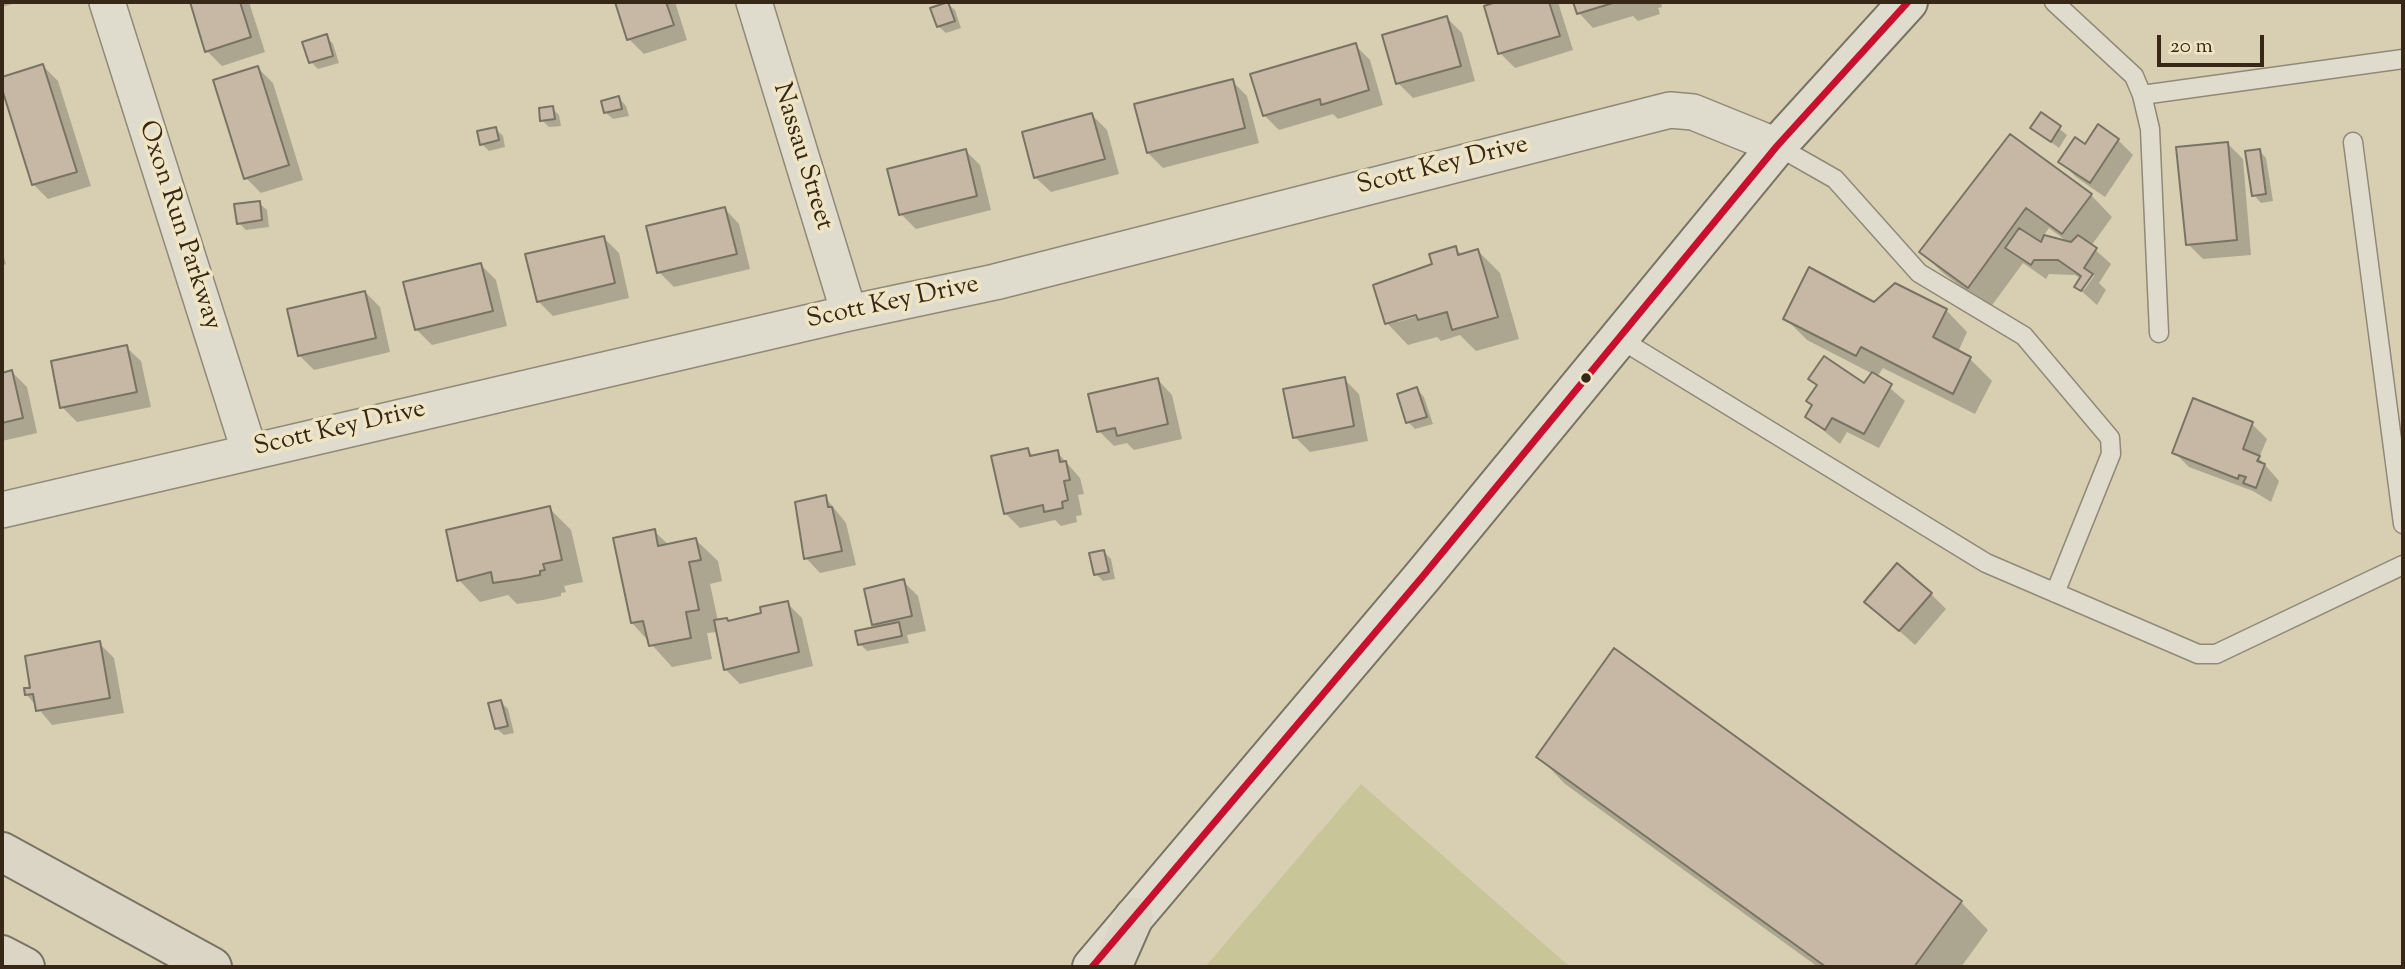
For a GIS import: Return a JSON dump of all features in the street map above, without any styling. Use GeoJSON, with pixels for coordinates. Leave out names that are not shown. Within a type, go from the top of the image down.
{"type":"FeatureCollection","features":[{"type":"Feature","properties":{"kind":"main road"},"geometry":{"type":"LineString","coordinates":[[2,852],[212,967]]}},
{"type":"Feature","properties":{"kind":"main road"},"geometry":{"type":"LineString","coordinates":[[1112,967],[1135,917]]}},
{"type":"Feature","properties":{"kind":"main road"},"geometry":{"type":"LineString","coordinates":[[2,955],[25,967]]}},
{"type":"Feature","properties":{"kind":"street","name":"Oxon Run Parkway"},"geometry":{"type":"LineString","coordinates":[[107,2],[249,450]]}},
{"type":"Feature","properties":{"kind":"street","name":"Nassau Street"},"geometry":{"type":"LineString","coordinates":[[754,2],[849,313]]}},
{"type":"Feature","properties":{"kind":"street"},"geometry":{"type":"LineString","coordinates":[[1092,967],[1620,340],[1777,146],[1908,2]]}},
{"type":"Feature","properties":{"kind":"street","name":"Scott Key Drive"},"geometry":{"type":"LineString","coordinates":[[2,510],[249,450],[1115,253],[1380,182],[1670,110],[1693,111],[1777,146]]}},
{"type":"Feature","properties":{"kind":"lane"},"geometry":{"type":"LineString","coordinates":[[2054,2],[2134,76],[2142,95],[2150,129],[2159,333]]}},
{"type":"Feature","properties":{"kind":"lane"},"geometry":{"type":"LineString","coordinates":[[2142,95],[2403,59]]}},
{"type":"Feature","properties":{"kind":"lane"},"geometry":{"type":"LineString","coordinates":[[2353,142],[2403,524]]}},
{"type":"Feature","properties":{"kind":"lane"},"geometry":{"type":"LineString","coordinates":[[1777,146],[1835,179],[1919,273],[2024,336],[2110,438],[2111,454],[2055,593]]}},
{"type":"Feature","properties":{"kind":"lane"},"geometry":{"type":"LineString","coordinates":[[1620,340],[1986,563],[2198,653],[2216,654],[2403,565]]}},
{"type":"Feature","properties":{"kind":"shaded area"},"geometry":{"type":"Polygon","coordinates":[[[1361,784],[1570,967],[1205,967],[1361,784]]]}},
{"type":"Feature","properties":{"kind":"building"},"geometry":{"type":"Polygon","coordinates":[[[190,2],[240,2],[251,37],[205,52],[190,2]]]}},
{"type":"Feature","properties":{"kind":"building"},"geometry":{"type":"Polygon","coordinates":[[[615,2],[666,2],[674,25],[627,40],[615,2]]]}},
{"type":"Feature","properties":{"kind":"building"},"geometry":{"type":"Polygon","coordinates":[[[948,2],[955,21],[937,27],[930,8],[948,2]]]}},
{"type":"Feature","properties":{"kind":"building"},"geometry":{"type":"Polygon","coordinates":[[[1496,2],[1549,2],[1560,36],[1498,54],[1484,6],[1496,2]]]}},
{"type":"Feature","properties":{"kind":"building"},"geometry":{"type":"Polygon","coordinates":[[[1573,2],[1616,2],[1577,14],[1573,2]]]}},
{"type":"Feature","properties":{"kind":"building"},"geometry":{"type":"Polygon","coordinates":[[[1447,16],[1461,66],[1396,84],[1382,35],[1447,16]]]}},
{"type":"Feature","properties":{"kind":"building"},"geometry":{"type":"Polygon","coordinates":[[[327,34],[333,56],[309,63],[302,42],[327,34]]]}},
{"type":"Feature","properties":{"kind":"building"},"geometry":{"type":"Polygon","coordinates":[[[1356,43],[1369,90],[1321,105],[1320,99],[1263,116],[1250,74],[1356,43]]]}},
{"type":"Feature","properties":{"kind":"building"},"geometry":{"type":"Polygon","coordinates":[[[43,64],[77,172],[32,185],[2,89],[2,77],[43,64]]]}},
{"type":"Feature","properties":{"kind":"building"},"geometry":{"type":"Polygon","coordinates":[[[258,66],[289,165],[244,179],[213,80],[258,66]]]}},
{"type":"Feature","properties":{"kind":"building"},"geometry":{"type":"Polygon","coordinates":[[[1233,79],[1245,128],[1147,153],[1134,104],[1233,79]]]}},
{"type":"Feature","properties":{"kind":"building"},"geometry":{"type":"Polygon","coordinates":[[[619,96],[622,109],[604,113],[601,101],[619,96]]]}},
{"type":"Feature","properties":{"kind":"building"},"geometry":{"type":"Polygon","coordinates":[[[553,106],[555,119],[540,121],[539,108],[553,106]]]}},
{"type":"Feature","properties":{"kind":"building"},"geometry":{"type":"Polygon","coordinates":[[[2041,112],[2061,126],[2051,142],[2030,128],[2041,112]]]}},
{"type":"Feature","properties":{"kind":"building"},"geometry":{"type":"Polygon","coordinates":[[[1092,113],[1105,159],[1034,178],[1022,132],[1092,113]]]}},
{"type":"Feature","properties":{"kind":"building"},"geometry":{"type":"Polygon","coordinates":[[[2098,124],[2119,139],[2090,183],[2058,162],[2075,137],[2085,144],[2098,124]]]}},
{"type":"Feature","properties":{"kind":"building"},"geometry":{"type":"Polygon","coordinates":[[[496,127],[499,140],[480,145],[477,131],[496,127]]]}},
{"type":"Feature","properties":{"kind":"building"},"geometry":{"type":"Polygon","coordinates":[[[2010,134],[2092,194],[2062,234],[2026,208],[1968,288],[1919,252],[2010,134]]]}},
{"type":"Feature","properties":{"kind":"building"},"geometry":{"type":"Polygon","coordinates":[[[2228,142],[2237,240],[2186,245],[2176,147],[2228,142]]]}},
{"type":"Feature","properties":{"kind":"building"},"geometry":{"type":"Polygon","coordinates":[[[966,149],[977,196],[899,215],[887,169],[966,149]]]}},
{"type":"Feature","properties":{"kind":"building"},"geometry":{"type":"Polygon","coordinates":[[[2260,149],[2266,194],[2252,196],[2245,151],[2260,149]]]}},
{"type":"Feature","properties":{"kind":"building"},"geometry":{"type":"Polygon","coordinates":[[[260,201],[262,220],[237,224],[234,204],[260,201]]]}},
{"type":"Feature","properties":{"kind":"building"},"geometry":{"type":"Polygon","coordinates":[[[725,207],[737,254],[657,273],[646,226],[725,207]]]}},
{"type":"Feature","properties":{"kind":"building"},"geometry":{"type":"Polygon","coordinates":[[[2019,228],[2041,242],[2044,235],[2071,242],[2078,235],[2097,248],[2084,268],[2093,274],[2081,291],[2074,287],[2081,276],[2058,260],[2034,260],[2031,265],[2005,248],[2019,228]]]}},
{"type":"Feature","properties":{"kind":"building"},"geometry":{"type":"Polygon","coordinates":[[[604,236],[615,283],[537,302],[525,254],[604,236]]]}},
{"type":"Feature","properties":{"kind":"building"},"geometry":{"type":"Polygon","coordinates":[[[1456,246],[1458,255],[1478,249],[1498,317],[1452,330],[1447,312],[1418,320],[1416,315],[1385,324],[1373,285],[1432,264],[1429,254],[1456,246]]]}},
{"type":"Feature","properties":{"kind":"building"},"geometry":{"type":"Polygon","coordinates":[[[481,263],[493,311],[415,330],[403,282],[481,263]]]}},
{"type":"Feature","properties":{"kind":"building"},"geometry":{"type":"Polygon","coordinates":[[[1809,267],[1874,302],[1895,283],[1947,309],[1933,337],[1971,357],[1953,394],[1861,347],[1856,356],[1783,319],[1809,267]]]}},
{"type":"Feature","properties":{"kind":"building"},"geometry":{"type":"Polygon","coordinates":[[[365,291],[376,338],[298,356],[287,309],[365,291]]]}},
{"type":"Feature","properties":{"kind":"building"},"geometry":{"type":"Polygon","coordinates":[[[127,345],[137,392],[60,408],[51,361],[127,345]]]}},
{"type":"Feature","properties":{"kind":"building"},"geometry":{"type":"Polygon","coordinates":[[[1824,356],[1864,383],[1872,372],[1892,384],[1864,434],[1832,418],[1825,430],[1805,417],[1812,405],[1806,401],[1817,385],[1808,379],[1824,356]]]}},
{"type":"Feature","properties":{"kind":"building"},"geometry":{"type":"Polygon","coordinates":[[[12,370],[23,418],[2,423],[2,373],[12,370]]]}},
{"type":"Feature","properties":{"kind":"building"},"geometry":{"type":"Polygon","coordinates":[[[1345,377],[1354,426],[1293,438],[1283,389],[1345,377]]]}},
{"type":"Feature","properties":{"kind":"building"},"geometry":{"type":"Polygon","coordinates":[[[1158,378],[1168,424],[1117,436],[1115,428],[1097,432],[1088,394],[1158,378]]]}},
{"type":"Feature","properties":{"kind":"building"},"geometry":{"type":"Polygon","coordinates":[[[1417,387],[1427,417],[1406,423],[1397,394],[1417,387]]]}},
{"type":"Feature","properties":{"kind":"building"},"geometry":{"type":"Polygon","coordinates":[[[2193,398],[2253,422],[2243,449],[2260,456],[2257,461],[2265,464],[2256,488],[2243,483],[2246,477],[2239,475],[2238,479],[2172,453],[2193,398]]]}},
{"type":"Feature","properties":{"kind":"building"},"geometry":{"type":"Polygon","coordinates":[[[1028,448],[1030,456],[1058,450],[1060,462],[1066,461],[1070,480],[1064,481],[1068,500],[1062,502],[1063,508],[1044,512],[1043,505],[1004,514],[991,456],[1028,448]]]}},
{"type":"Feature","properties":{"kind":"building"},"geometry":{"type":"Polygon","coordinates":[[[826,495],[828,507],[832,507],[842,551],[804,559],[795,502],[826,495]]]}},
{"type":"Feature","properties":{"kind":"building"},"geometry":{"type":"Polygon","coordinates":[[[550,506],[562,560],[543,564],[545,570],[540,571],[540,575],[520,579],[493,583],[491,572],[457,581],[446,530],[550,506]]]}},
{"type":"Feature","properties":{"kind":"building"},"geometry":{"type":"Polygon","coordinates":[[[655,529],[658,546],[696,538],[701,560],[689,562],[699,610],[686,612],[691,638],[649,646],[643,621],[631,623],[613,538],[655,529]]]}},
{"type":"Feature","properties":{"kind":"building"},"geometry":{"type":"Polygon","coordinates":[[[1104,550],[1109,572],[1094,575],[1089,553],[1104,550]]]}},
{"type":"Feature","properties":{"kind":"building"},"geometry":{"type":"Polygon","coordinates":[[[1897,563],[1932,593],[1899,631],[1864,602],[1897,563]]]}},
{"type":"Feature","properties":{"kind":"building"},"geometry":{"type":"Polygon","coordinates":[[[904,579],[912,616],[872,625],[864,589],[904,579]]]}},
{"type":"Feature","properties":{"kind":"building"},"geometry":{"type":"Polygon","coordinates":[[[788,601],[799,652],[724,670],[714,620],[727,618],[728,621],[761,613],[760,607],[788,601]]]}},
{"type":"Feature","properties":{"kind":"building"},"geometry":{"type":"Polygon","coordinates":[[[899,622],[902,636],[858,645],[855,631],[899,622]]]}},
{"type":"Feature","properties":{"kind":"building"},"geometry":{"type":"Polygon","coordinates":[[[100,641],[110,698],[36,711],[33,694],[25,695],[24,688],[30,688],[25,656],[100,641]]]}},
{"type":"Feature","properties":{"kind":"building"},"geometry":{"type":"Polygon","coordinates":[[[1614,648],[1962,901],[1914,967],[1826,967],[1536,757],[1614,648]]]}},
{"type":"Feature","properties":{"kind":"building"},"geometry":{"type":"Polygon","coordinates":[[[501,700],[508,726],[495,729],[488,703],[501,700]]]}},
{"type":"Feature","properties":{"kind":"transit line"},"geometry":{"type":"LineString","coordinates":[[1092,967],[1423,576],[1777,146],[1908,2]]}}]}
